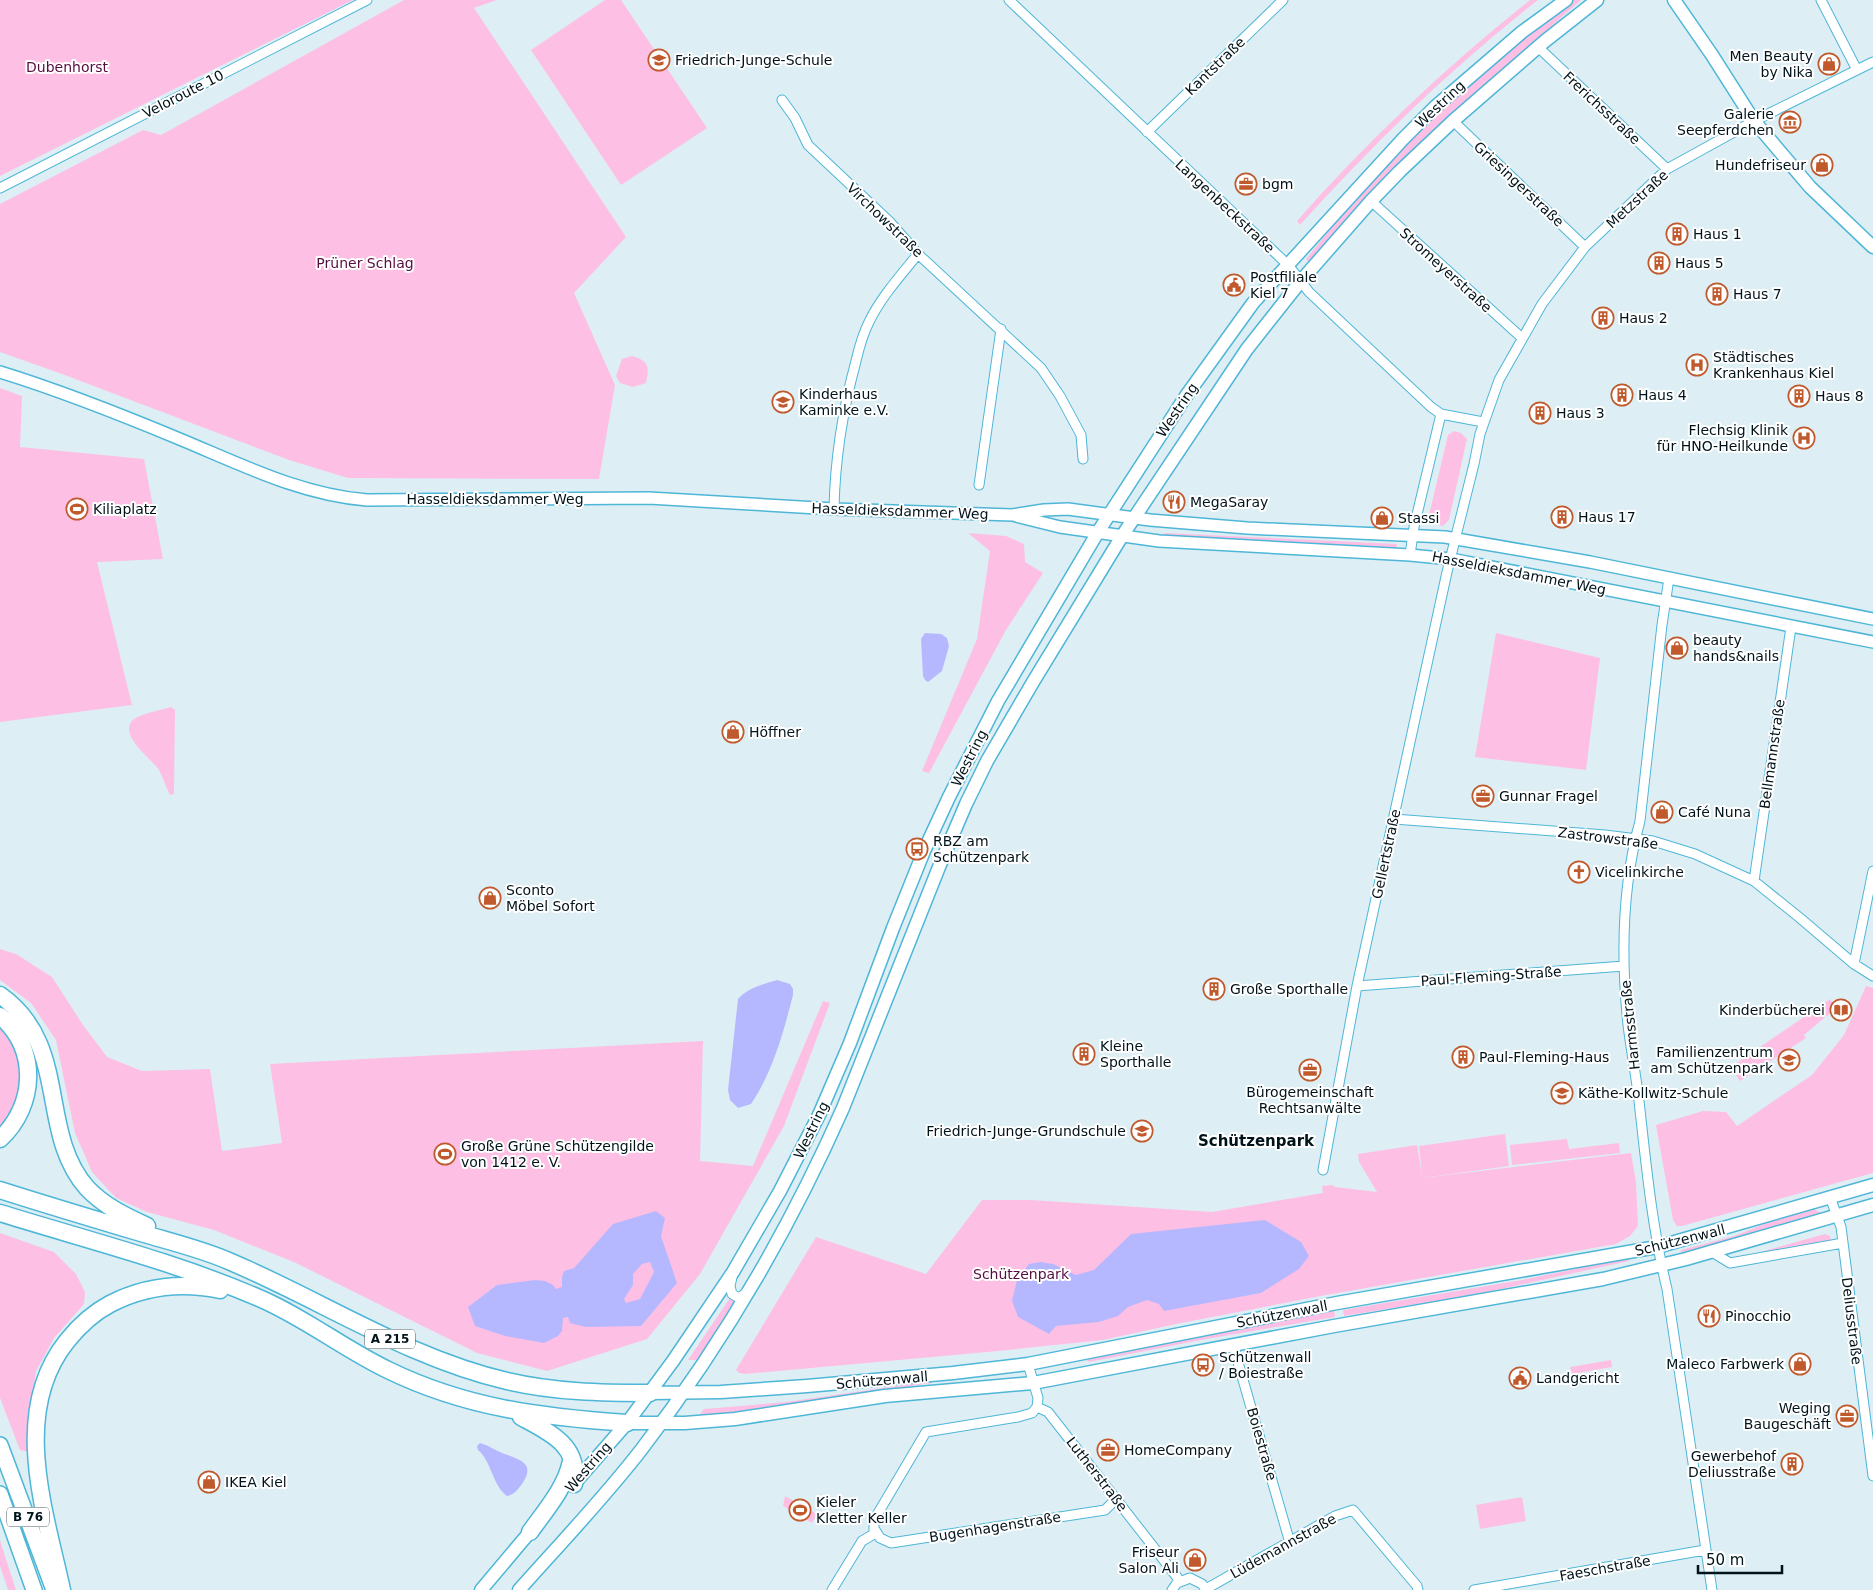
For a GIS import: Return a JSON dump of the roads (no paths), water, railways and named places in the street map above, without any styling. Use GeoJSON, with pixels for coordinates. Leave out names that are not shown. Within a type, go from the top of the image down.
{"type":"FeatureCollection","features":[{"type":"Feature","properties":{"kind":"highway"},"geometry":{"type":"LineString","coordinates":[[0,995],[22,1014],[33,1030],[46,1062],[68,1156],[79,1177],[96,1196],[119,1213],[194,1249]]}},
{"type":"Feature","properties":{"kind":"highway"},"geometry":{"type":"LineString","coordinates":[[0,1016],[13,1030],[22,1044],[29,1070],[26,1097],[22,1109],[15,1122],[0,1139]]}},
{"type":"Feature","properties":{"kind":"highway","name":"A 215"},"geometry":{"type":"LineString","coordinates":[[0,1190],[229,1261],[285,1286],[375,1332],[454,1365],[516,1383],[552,1389],[598,1393],[650,1393]]}},
{"type":"Feature","properties":{"kind":"highway"},"geometry":{"type":"LineString","coordinates":[[0,1213],[169,1264],[224,1283],[262,1299],[389,1371],[441,1392],[508,1410],[544,1416],[627,1423]]}},
{"type":"Feature","properties":{"kind":"highway"},"geometry":{"type":"LineString","coordinates":[[62,1590],[39,1479],[36,1436],[37,1410],[42,1387],[50,1368],[64,1345],[96,1312],[127,1296],[148,1289],[184,1285],[201,1286],[262,1299]]}},
{"type":"Feature","properties":{"kind":"highway"},"geometry":{"type":"LineString","coordinates":[[508,1410],[556,1436],[565,1446],[575,1473],[574,1484]]}},
{"type":"Feature","properties":{"kind":"highway","name":"B 76"},"geometry":{"type":"LineString","coordinates":[[0,1446],[54,1590]]}},
{"type":"Feature","properties":{"kind":"highway"},"geometry":{"type":"LineString","coordinates":[[530,1532],[562,1484],[571,1459]]}},
{"type":"Feature","properties":{"kind":"highway","name":"B 76"},"geometry":{"type":"LineString","coordinates":[[0,1494],[34,1590]]}},
{"type":"Feature","properties":{"kind":"main road","name":"Westring"},"geometry":{"type":"LineString","coordinates":[[481,1590],[627,1423],[678,1354],[733,1272],[780,1190],[819,1115],[850,1043],[900,909],[949,797],[998,701],[1098,532],[1162,431],[1253,303],[1363,182],[1435,107],[1522,32],[1566,0]]}},
{"type":"Feature","properties":{"kind":"main road","name":"Westring"},"geometry":{"type":"LineString","coordinates":[[518,1590],[600,1500],[661,1423],[750,1291],[798,1206],[830,1139],[913,935],[935,875],[966,804],[1001,735],[1122,536],[1247,349],[1300,282],[1400,171],[1452,121],[1538,47],[1597,0]]}},
{"type":"Feature","properties":{"kind":"main road"},"geometry":{"type":"LineString","coordinates":[[1674,0],[1754,121],[1810,187],[1873,247]]}},
{"type":"Feature","properties":{"kind":"main road","name":"Schützenwall"},"geometry":{"type":"LineString","coordinates":[[650,1393],[807,1386],[1028,1364],[1337,1303],[1657,1247],[1873,1185]]}},
{"type":"Feature","properties":{"kind":"main road","name":"Schützenwall"},"geometry":{"type":"LineString","coordinates":[[627,1423],[736,1419],[885,1396],[1033,1383],[1603,1279],[1712,1252],[1873,1204]]}},
{"type":"Feature","properties":{"kind":"street","name":"Veloroute 10"},"geometry":{"type":"LineString","coordinates":[[0,188],[367,0]]}},
{"type":"Feature","properties":{"kind":"street","name":"Langenbeckstraße"},"geometry":{"type":"LineString","coordinates":[[1009,0],[1288,265],[1309,292],[1440,414]]}},
{"type":"Feature","properties":{"kind":"street","name":"Kantstraße"},"geometry":{"type":"LineString","coordinates":[[1147,132],[1283,0]]}},
{"type":"Feature","properties":{"kind":"street"},"geometry":{"type":"LineString","coordinates":[[1821,0],[1857,70]]}},
{"type":"Feature","properties":{"kind":"street","name":"Frerichsstraße"},"geometry":{"type":"LineString","coordinates":[[1538,47],[1667,169]]}},
{"type":"Feature","properties":{"kind":"street","name":"Metzstraße"},"geometry":{"type":"LineString","coordinates":[[1456,538],[1483,422],[1499,380],[1542,304],[1585,247],[1667,169],[1754,121],[1873,62]]}},
{"type":"Feature","properties":{"kind":"street","name":"Virchowstraße"},"geometry":{"type":"LineString","coordinates":[[782,100],[795,118],[808,145],[889,222],[918,254],[1042,368],[1080,435],[1083,459]]}},
{"type":"Feature","properties":{"kind":"street","name":"Griesingerstraße"},"geometry":{"type":"LineString","coordinates":[[1452,121],[1585,247]]}},
{"type":"Feature","properties":{"kind":"street","name":"Stromeyerstraße"},"geometry":{"type":"LineString","coordinates":[[1371,201],[1522,338]]}},
{"type":"Feature","properties":{"kind":"street"},"geometry":{"type":"LineString","coordinates":[[834,509],[837,461],[848,389],[863,335],[886,295],[918,254]]}},
{"type":"Feature","properties":{"kind":"street"},"geometry":{"type":"LineString","coordinates":[[978,486],[1001,329]]}},
{"type":"Feature","properties":{"kind":"street","name":"Hasseldieksdammer Weg"},"geometry":{"type":"LineString","coordinates":[[0,372],[93,404],[301,488],[342,498],[367,500],[649,498],[834,509],[1012,515],[1059,509],[1247,528],[1456,538],[1873,619]]}},
{"type":"Feature","properties":{"kind":"street"},"geometry":{"type":"LineString","coordinates":[[1410,554],[1412,536],[1440,414],[1483,422]]}},
{"type":"Feature","properties":{"kind":"street","name":"Hasseldieksdammer Weg"},"geometry":{"type":"LineString","coordinates":[[1012,515],[1039,523],[1122,536],[1193,543],[1410,554],[1451,559],[1873,642]]}},
{"type":"Feature","properties":{"kind":"street","name":"Gellertstraße"},"geometry":{"type":"LineString","coordinates":[[1324,1170],[1357,986],[1456,538]]}},
{"type":"Feature","properties":{"kind":"street","name":"Harmsstraße"},"geometry":{"type":"LineString","coordinates":[[1669,578],[1640,821],[1635,839],[1625,919],[1624,966],[1628,1025],[1657,1247],[1667,1289],[1712,1590]]}},
{"type":"Feature","properties":{"kind":"street","name":"Bellmannstraße"},"geometry":{"type":"LineString","coordinates":[[1754,881],[1791,627]]}},
{"type":"Feature","properties":{"kind":"street","name":"Zastrowstraße"},"geometry":{"type":"LineString","coordinates":[[1394,819],[1605,835],[1654,841],[1695,854],[1754,881],[1854,964],[1873,976]]}},
{"type":"Feature","properties":{"kind":"street"},"geometry":{"type":"LineString","coordinates":[[1854,964],[1873,871]]}},
{"type":"Feature","properties":{"kind":"street","name":"Paul-Fleming-Straße"},"geometry":{"type":"LineString","coordinates":[[1357,986],[1624,966]]}},
{"type":"Feature","properties":{"kind":"street","name":"Deliusstraße"},"geometry":{"type":"LineString","coordinates":[[1830,1197],[1841,1227],[1873,1476]]}},
{"type":"Feature","properties":{"kind":"street","name":"Schützenwall"},"geometry":{"type":"LineString","coordinates":[[1712,1252],[1730,1263],[1843,1243]]}},
{"type":"Feature","properties":{"kind":"street"},"geometry":{"type":"LineString","coordinates":[[733,1272],[730,1286],[732,1294],[740,1298],[750,1291]]}},
{"type":"Feature","properties":{"kind":"street","name":"Boiestraße"},"geometry":{"type":"LineString","coordinates":[[1233,1345],[1290,1542]]}},
{"type":"Feature","properties":{"kind":"street"},"geometry":{"type":"LineString","coordinates":[[832,1590],[862,1541],[871,1537],[875,1530],[874,1520],[926,1432],[1032,1413],[1037,1407],[1038,1398],[1028,1364]]}},
{"type":"Feature","properties":{"kind":"street","name":"Lutherstraße"},"geometry":{"type":"LineString","coordinates":[[1037,1407],[1048,1412],[1180,1581]]}},
{"type":"Feature","properties":{"kind":"street","name":"Bugenhagenstraße"},"geometry":{"type":"LineString","coordinates":[[875,1530],[880,1538],[891,1543],[1106,1510],[1116,1499]]}},
{"type":"Feature","properties":{"kind":"street","name":"Lüdemannstraße"},"geometry":{"type":"LineString","coordinates":[[1206,1590],[1335,1516],[1353,1510],[1418,1588]]}},
{"type":"Feature","properties":{"kind":"street","name":"Faeschstraße"},"geometry":{"type":"LineString","coordinates":[[1474,1590],[1705,1550]]}},
{"type":"Feature","properties":{"kind":"street"},"geometry":{"type":"LineString","coordinates":[[1172,1590],[1180,1581],[1190,1578],[1202,1584],[1206,1590]]}},
{"type":"Feature","properties":{"kind":"water"},"geometry":{"type":"Polygon","coordinates":[[[925,633],[941,634],[947,638],[949,646],[942,671],[928,682],[923,676],[921,639],[925,633]]]}},
{"type":"Feature","properties":{"kind":"water"},"geometry":{"type":"Polygon","coordinates":[[[777,980],[790,984],[793,989],[781,1038],[759,1091],[751,1104],[738,1108],[730,1100],[728,1090],[738,999],[751,989],[777,980]]]}},
{"type":"Feature","properties":{"kind":"water"},"geometry":{"type":"Polygon","coordinates":[[[656,1211],[665,1218],[661,1236],[677,1283],[641,1326],[586,1327],[570,1323],[568,1317],[563,1318],[562,1331],[558,1336],[544,1343],[505,1336],[475,1326],[468,1307],[497,1285],[535,1280],[545,1281],[556,1289],[562,1287],[564,1271],[574,1268],[613,1224],[656,1211]],[[650,1262],[642,1264],[633,1274],[633,1285],[624,1299],[626,1303],[640,1299],[654,1272],[650,1262]]]}},
{"type":"Feature","properties":{"kind":"water"},"geometry":{"type":"Polygon","coordinates":[[[1265,1220],[1301,1242],[1309,1256],[1299,1269],[1261,1293],[1164,1311],[1159,1304],[1147,1300],[1128,1307],[1118,1316],[1099,1322],[1056,1326],[1049,1334],[1018,1317],[1012,1301],[1017,1280],[1029,1264],[1040,1262],[1053,1264],[1076,1275],[1094,1270],[1131,1234],[1265,1220]]]}},
{"type":"Feature","properties":{"kind":"water"},"geometry":{"type":"Polygon","coordinates":[[[480,1443],[524,1462],[527,1471],[526,1477],[519,1488],[512,1494],[507,1496],[498,1486],[483,1455],[478,1450],[477,1446],[480,1443]]]}},
{"type":"Feature","properties":{"kind":"place","name":"Friedrich-Junge-Schule"},"geometry":{"type":"Point","coordinates":[659,60]}},
{"type":"Feature","properties":{"kind":"place","name":"Men Beauty by Nika"},"geometry":{"type":"Point","coordinates":[1829,64]}},
{"type":"Feature","properties":{"kind":"place","name":"Galerie Seepferdchen"},"geometry":{"type":"Point","coordinates":[1790,122]}},
{"type":"Feature","properties":{"kind":"place","name":"Hundefriseur"},"geometry":{"type":"Point","coordinates":[1822,165]}},
{"type":"Feature","properties":{"kind":"place","name":"bgm"},"geometry":{"type":"Point","coordinates":[1246,184]}},
{"type":"Feature","properties":{"kind":"place","name":"Haus 1"},"geometry":{"type":"Point","coordinates":[1677,234]}},
{"type":"Feature","properties":{"kind":"place","name":"Haus 5"},"geometry":{"type":"Point","coordinates":[1659,263]}},
{"type":"Feature","properties":{"kind":"place","name":"Postfiliale Kiel 7"},"geometry":{"type":"Point","coordinates":[1234,285]}},
{"type":"Feature","properties":{"kind":"place","name":"Haus 7"},"geometry":{"type":"Point","coordinates":[1717,294]}},
{"type":"Feature","properties":{"kind":"place","name":"Haus 2"},"geometry":{"type":"Point","coordinates":[1603,318]}},
{"type":"Feature","properties":{"kind":"place","name":"Städtisches Krankenhaus Kiel"},"geometry":{"type":"Point","coordinates":[1697,365]}},
{"type":"Feature","properties":{"kind":"place","name":"Haus 4"},"geometry":{"type":"Point","coordinates":[1622,395]}},
{"type":"Feature","properties":{"kind":"place","name":"Haus 8"},"geometry":{"type":"Point","coordinates":[1799,396]}},
{"type":"Feature","properties":{"kind":"place","name":"Kinderhaus Kaminke e.V."},"geometry":{"type":"Point","coordinates":[783,402]}},
{"type":"Feature","properties":{"kind":"place","name":"Haus 3"},"geometry":{"type":"Point","coordinates":[1540,413]}},
{"type":"Feature","properties":{"kind":"place","name":"Flechsig Klinik für HNO-Heilkunde"},"geometry":{"type":"Point","coordinates":[1804,438]}},
{"type":"Feature","properties":{"kind":"place","name":"MegaSaray"},"geometry":{"type":"Point","coordinates":[1174,502]}},
{"type":"Feature","properties":{"kind":"place","name":"Kiliaplatz"},"geometry":{"type":"Point","coordinates":[77,509]}},
{"type":"Feature","properties":{"kind":"place","name":"Haus 17"},"geometry":{"type":"Point","coordinates":[1562,517]}},
{"type":"Feature","properties":{"kind":"place","name":"Stassi"},"geometry":{"type":"Point","coordinates":[1382,518]}},
{"type":"Feature","properties":{"kind":"place","name":"beauty hands&nails"},"geometry":{"type":"Point","coordinates":[1677,648]}},
{"type":"Feature","properties":{"kind":"place","name":"Höffner"},"geometry":{"type":"Point","coordinates":[733,732]}},
{"type":"Feature","properties":{"kind":"place","name":"Gunnar Fragel"},"geometry":{"type":"Point","coordinates":[1483,796]}},
{"type":"Feature","properties":{"kind":"place","name":"Café Nuna"},"geometry":{"type":"Point","coordinates":[1662,812]}},
{"type":"Feature","properties":{"kind":"place","name":"RBZ am Schützenpark"},"geometry":{"type":"Point","coordinates":[917,849]}},
{"type":"Feature","properties":{"kind":"place","name":"Vicelinkirche"},"geometry":{"type":"Point","coordinates":[1579,872]}},
{"type":"Feature","properties":{"kind":"place","name":"Sconto Möbel Sofort"},"geometry":{"type":"Point","coordinates":[490,898]}},
{"type":"Feature","properties":{"kind":"place","name":"Große Sporthalle"},"geometry":{"type":"Point","coordinates":[1214,989]}},
{"type":"Feature","properties":{"kind":"place","name":"Kinderbücherei"},"geometry":{"type":"Point","coordinates":[1841,1010]}},
{"type":"Feature","properties":{"kind":"place","name":"Kleine Sporthalle"},"geometry":{"type":"Point","coordinates":[1084,1054]}},
{"type":"Feature","properties":{"kind":"place","name":"Paul-Fleming-Haus"},"geometry":{"type":"Point","coordinates":[1463,1057]}},
{"type":"Feature","properties":{"kind":"place","name":"Familienzentrum am Schützenpark"},"geometry":{"type":"Point","coordinates":[1789,1060]}},
{"type":"Feature","properties":{"kind":"place","name":"Bürogemeinschaft Rechtsanwälte"},"geometry":{"type":"Point","coordinates":[1310,1070]}},
{"type":"Feature","properties":{"kind":"place","name":"Käthe-Kollwitz-Schule"},"geometry":{"type":"Point","coordinates":[1562,1093]}},
{"type":"Feature","properties":{"kind":"place","name":"Friedrich-Junge-Grundschule"},"geometry":{"type":"Point","coordinates":[1142,1131]}},
{"type":"Feature","properties":{"kind":"place","name":"Große Grüne Schützengilde von 1412 e. V."},"geometry":{"type":"Point","coordinates":[445,1154]}},
{"type":"Feature","properties":{"kind":"place","name":"Pinocchio"},"geometry":{"type":"Point","coordinates":[1709,1316]}},
{"type":"Feature","properties":{"kind":"place","name":"Maleco Farbwerk"},"geometry":{"type":"Point","coordinates":[1800,1364]}},
{"type":"Feature","properties":{"kind":"place","name":"Schützenwall / Boiestraße"},"geometry":{"type":"Point","coordinates":[1203,1365]}},
{"type":"Feature","properties":{"kind":"place","name":"Landgericht"},"geometry":{"type":"Point","coordinates":[1520,1378]}},
{"type":"Feature","properties":{"kind":"place","name":"Weging Baugeschäft"},"geometry":{"type":"Point","coordinates":[1847,1416]}},
{"type":"Feature","properties":{"kind":"place","name":"HomeCompany"},"geometry":{"type":"Point","coordinates":[1108,1450]}},
{"type":"Feature","properties":{"kind":"place","name":"Gewerbehof Deliusstraße"},"geometry":{"type":"Point","coordinates":[1792,1464]}},
{"type":"Feature","properties":{"kind":"place","name":"IKEA Kiel"},"geometry":{"type":"Point","coordinates":[209,1482]}},
{"type":"Feature","properties":{"kind":"place","name":"Kieler Kletter Keller"},"geometry":{"type":"Point","coordinates":[800,1510]}},
{"type":"Feature","properties":{"kind":"place","name":"Friseur Salon Ali"},"geometry":{"type":"Point","coordinates":[1195,1560]}},
{"type":"Feature","properties":{"kind":"district","name":"Schützenpark"},"geometry":{"type":"Point","coordinates":[1256,1141]}},
{"type":"Feature","properties":{"kind":"park label","name":"Dubenhorst"},"geometry":{"type":"Point","coordinates":[67,67]}},
{"type":"Feature","properties":{"kind":"park label","name":"Prüner Schlag"},"geometry":{"type":"Point","coordinates":[365,263]}}]}
